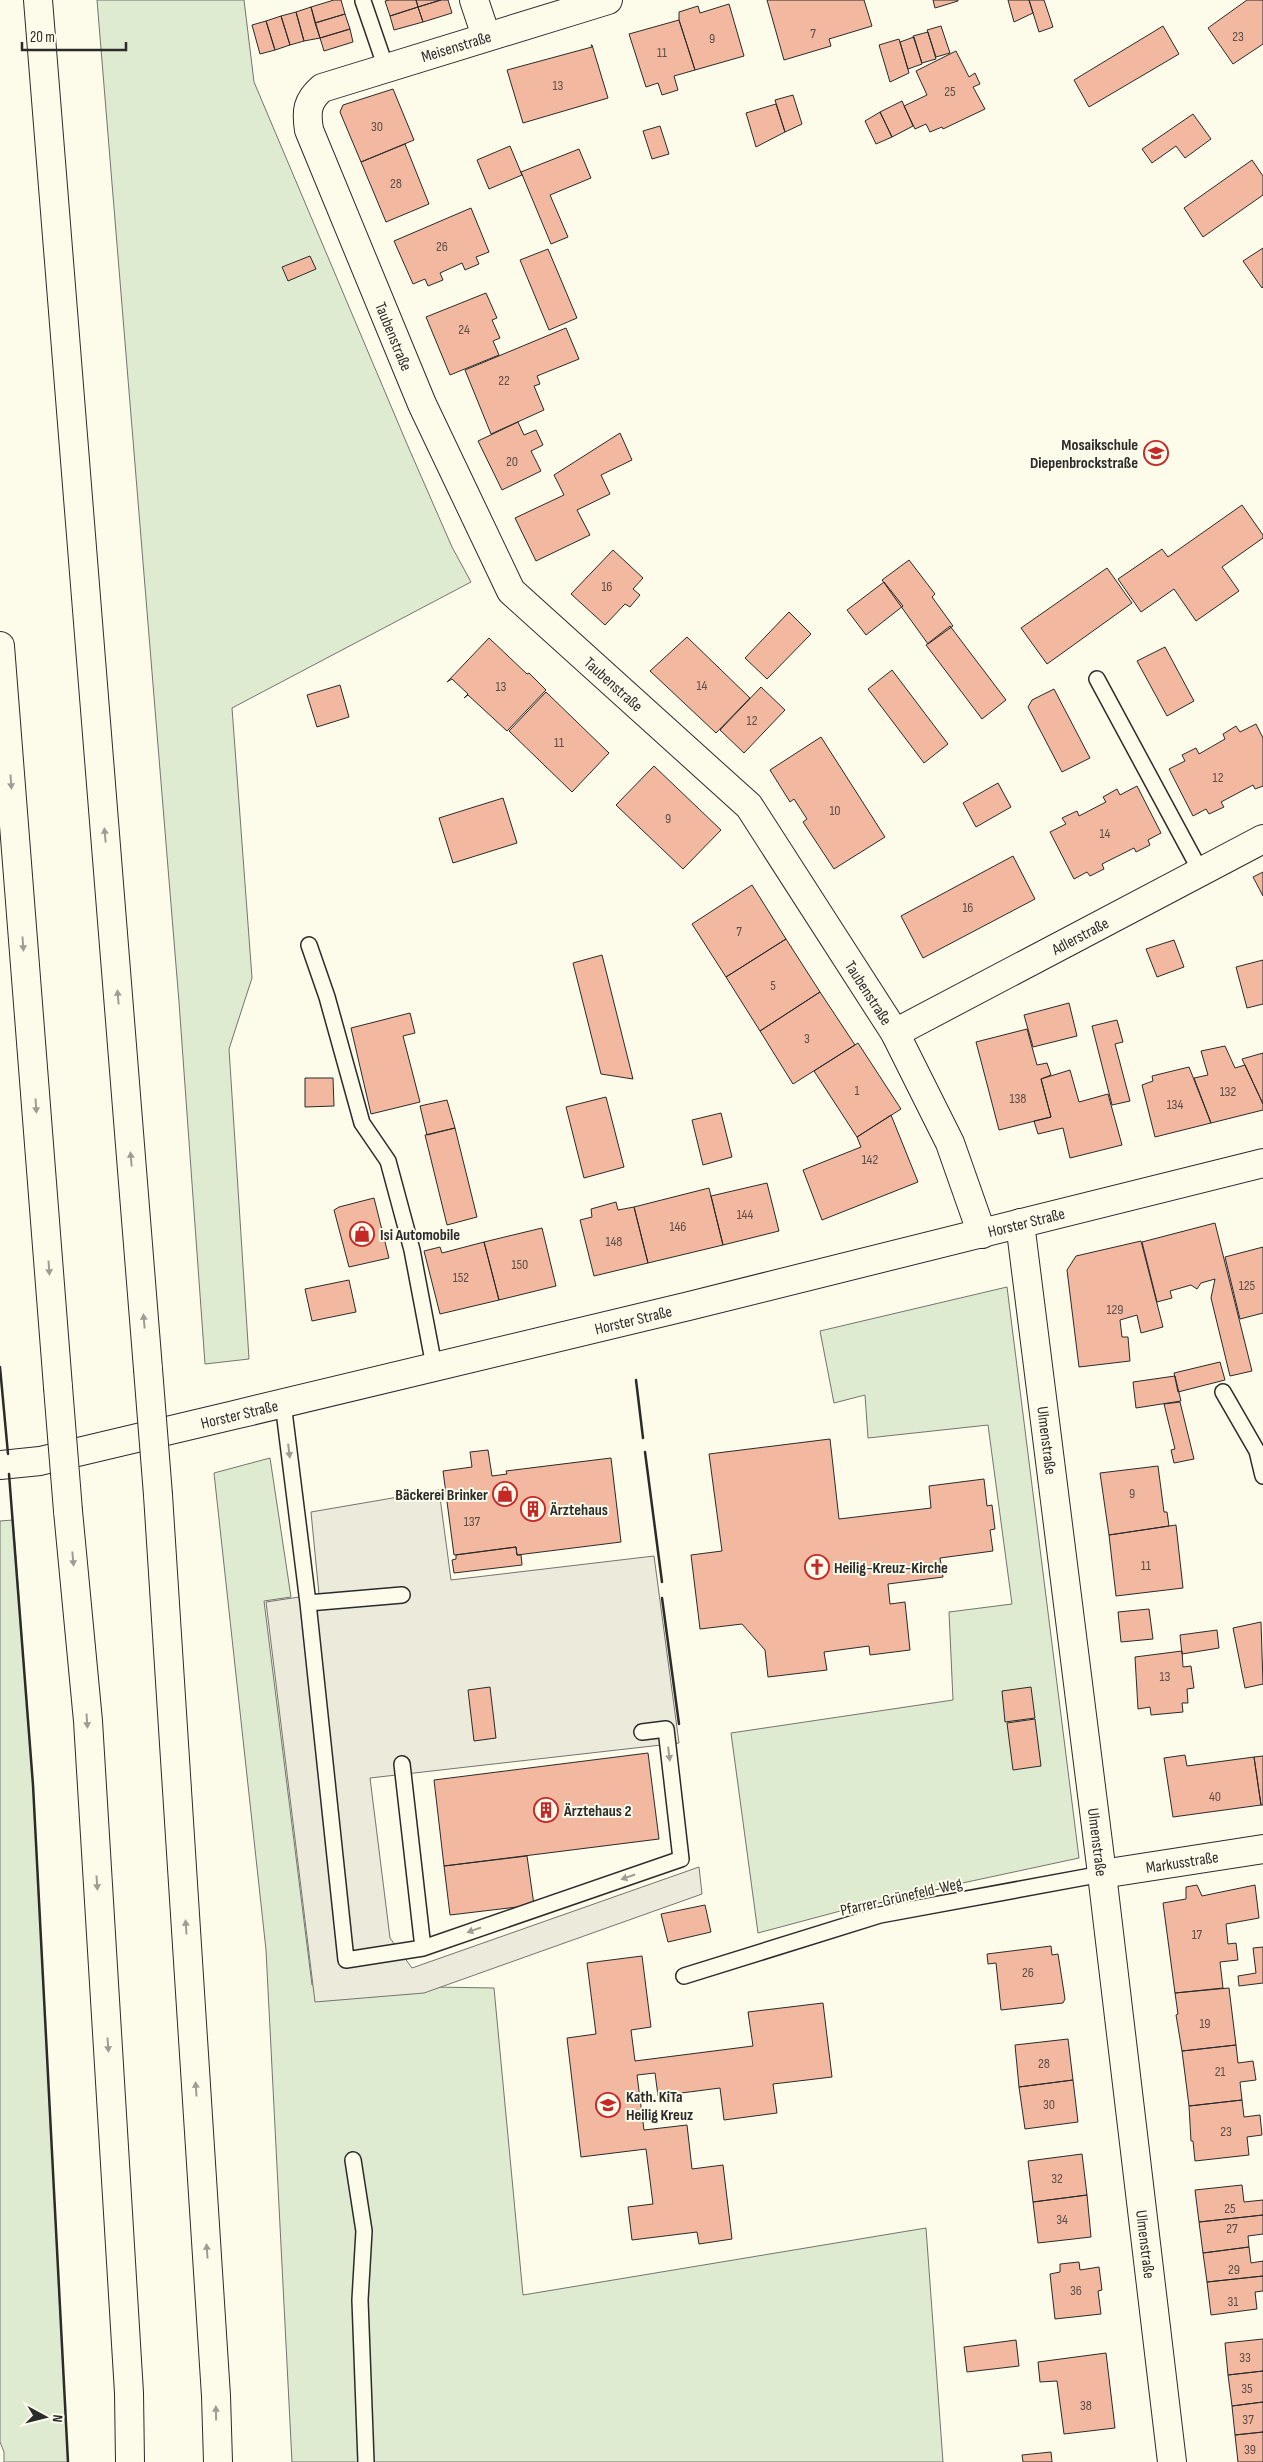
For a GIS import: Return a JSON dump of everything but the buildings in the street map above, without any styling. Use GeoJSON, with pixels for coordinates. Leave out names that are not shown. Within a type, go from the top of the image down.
{"type":"FeatureCollection","features":[{"type":"Feature","properties":{"kind":"main road"},"geometry":{"type":"LineString","coordinates":[[38,0],[158,1495],[216,2396],[218,2462]]}},
{"type":"Feature","properties":{"kind":"main road"},"geometry":{"type":"LineString","coordinates":[[474,0],[486,36]]}},
{"type":"Feature","properties":{"kind":"main road","name":"Meisenstraße"},"geometry":{"type":"LineString","coordinates":[[310,102],[322,88],[608,0]]}},
{"type":"Feature","properties":{"kind":"main road","name":"Taubenstraße"},"geometry":{"type":"LineString","coordinates":[[310,102],[307,109],[309,130],[418,395],[511,591],[749,806],[896,1033],[950,1143],[982,1234]]}},
{"type":"Feature","properties":{"kind":"main road"},"geometry":{"type":"LineString","coordinates":[[0,646],[68,1511],[88,1721],[129,2393],[130,2462]]}},
{"type":"Feature","properties":{"kind":"main road","name":"Adlerstraße"},"geometry":{"type":"LineString","coordinates":[[896,1033],[1263,839]]}},
{"type":"Feature","properties":{"kind":"main road","name":"Horster Straße"},"geometry":{"type":"LineString","coordinates":[[0,1465],[40,1461],[283,1403],[982,1234],[1263,1163]]}},
{"type":"Feature","properties":{"kind":"main road","name":"Ulmenstraße"},"geometry":{"type":"LineString","coordinates":[[1020,1224],[1102,1874],[1172,2462]]}},
{"type":"Feature","properties":{"kind":"main road","name":"Markusstraße"},"geometry":{"type":"LineString","coordinates":[[1102,1874],[1263,1849]]}},
{"type":"Feature","properties":{"kind":"lane"},"geometry":{"type":"LineString","coordinates":[[363,1],[386,68]]}},
{"type":"Feature","properties":{"kind":"lane"},"geometry":{"type":"LineString","coordinates":[[1097,679],[1201,872]]}},
{"type":"Feature","properties":{"kind":"lane"},"geometry":{"type":"LineString","coordinates":[[309,945],[327,997],[362,1123],[388,1161],[412,1250],[434,1366]]}},
{"type":"Feature","properties":{"kind":"lane"},"geometry":{"type":"LineString","coordinates":[[1223,1392],[1256,1451],[1263,1476]]}},
{"type":"Feature","properties":{"kind":"lane"},"geometry":{"type":"LineString","coordinates":[[283,1403],[308,1603],[346,1960],[423,1948],[682,1859],[666,1729],[642,1732]]}},
{"type":"Feature","properties":{"kind":"lane"},"geometry":{"type":"LineString","coordinates":[[308,1603],[402,1595]]}},
{"type":"Feature","properties":{"kind":"lane"},"geometry":{"type":"LineString","coordinates":[[402,1764],[423,1948]]}},
{"type":"Feature","properties":{"kind":"lane","name":"Pfarrer-Grünefeld-Weg"},"geometry":{"type":"LineString","coordinates":[[684,1976],[880,1915],[1102,1874]]}},
{"type":"Feature","properties":{"kind":"lane"},"geometry":{"type":"LineString","coordinates":[[353,2160],[364,2231],[360,2300],[366,2462]]}},
{"type":"Feature","properties":{"kind":"green space"},"geometry":{"type":"Polygon","coordinates":[[[97,0],[244,0],[254,82],[407,444],[452,547],[471,582],[232,708],[252,978],[229,1049],[249,1359],[205,1364],[179,1002],[97,0]]]}},
{"type":"Feature","properties":{"kind":"green space"},"geometry":{"type":"Polygon","coordinates":[[[1007,1287],[1079,1858],[874,1902],[758,1933],[731,1733],[953,1700],[949,1612],[1012,1604],[988,1425],[868,1438],[865,1395],[834,1403],[820,1331],[1007,1287]]]}},
{"type":"Feature","properties":{"kind":"green space"},"geometry":{"type":"Polygon","coordinates":[[[270,1458],[291,1597],[264,1601],[312,1985],[494,1988],[523,2295],[926,2228],[943,2462],[292,2462],[266,1950],[214,1473],[270,1458]]]}},
{"type":"Feature","properties":{"kind":"green space"},"geometry":{"type":"Polygon","coordinates":[[[13,1520],[33,1785],[68,2462],[4,2462],[4,2452],[0,2442],[0,1521],[13,1520]]]}},
{"type":"Feature","properties":{"kind":"shaded area"},"geometry":{"type":"Polygon","coordinates":[[[439,1490],[451,1580],[654,1556],[679,1743],[370,1778],[390,1938],[412,1968],[699,1867],[702,1894],[424,1993],[315,2002],[266,1602],[319,1594],[311,1512],[439,1490]]]}},
{"type":"Feature","properties":{"kind":"wall"},"geometry":{"type":"LineString","coordinates":[[0,1367],[8,1454]]}},
{"type":"Feature","properties":{"kind":"wall"},"geometry":{"type":"LineString","coordinates":[[636,1380],[643,1438]]}},
{"type":"Feature","properties":{"kind":"wall"},"geometry":{"type":"LineString","coordinates":[[645,1452],[662,1582]]}},
{"type":"Feature","properties":{"kind":"wall"},"geometry":{"type":"LineString","coordinates":[[9,1474],[33,1785],[68,2462]]}},
{"type":"Feature","properties":{"kind":"wall"},"geometry":{"type":"LineString","coordinates":[[662,1598],[679,1724]]}},
{"type":"Feature","properties":{"kind":"place","name":"Mosaikschule Diepenbrockstraße"},"geometry":{"type":"Point","coordinates":[1156,453]}},
{"type":"Feature","properties":{"kind":"place","name":"Isi Automobile"},"geometry":{"type":"Point","coordinates":[362,1234]}},
{"type":"Feature","properties":{"kind":"place","name":"Bäckerei Brinker"},"geometry":{"type":"Point","coordinates":[505,1494]}},
{"type":"Feature","properties":{"kind":"place","name":"Ärztehaus"},"geometry":{"type":"Point","coordinates":[533,1509]}},
{"type":"Feature","properties":{"kind":"place","name":"Heilig-Kreuz-Kirche"},"geometry":{"type":"Point","coordinates":[817,1567]}},
{"type":"Feature","properties":{"kind":"place","name":"Ärztehaus 2"},"geometry":{"type":"Point","coordinates":[546,1810]}},
{"type":"Feature","properties":{"kind":"place","name":"Kath. KiTa Heilig Kreuz"},"geometry":{"type":"Point","coordinates":[608,2105]}}]}
